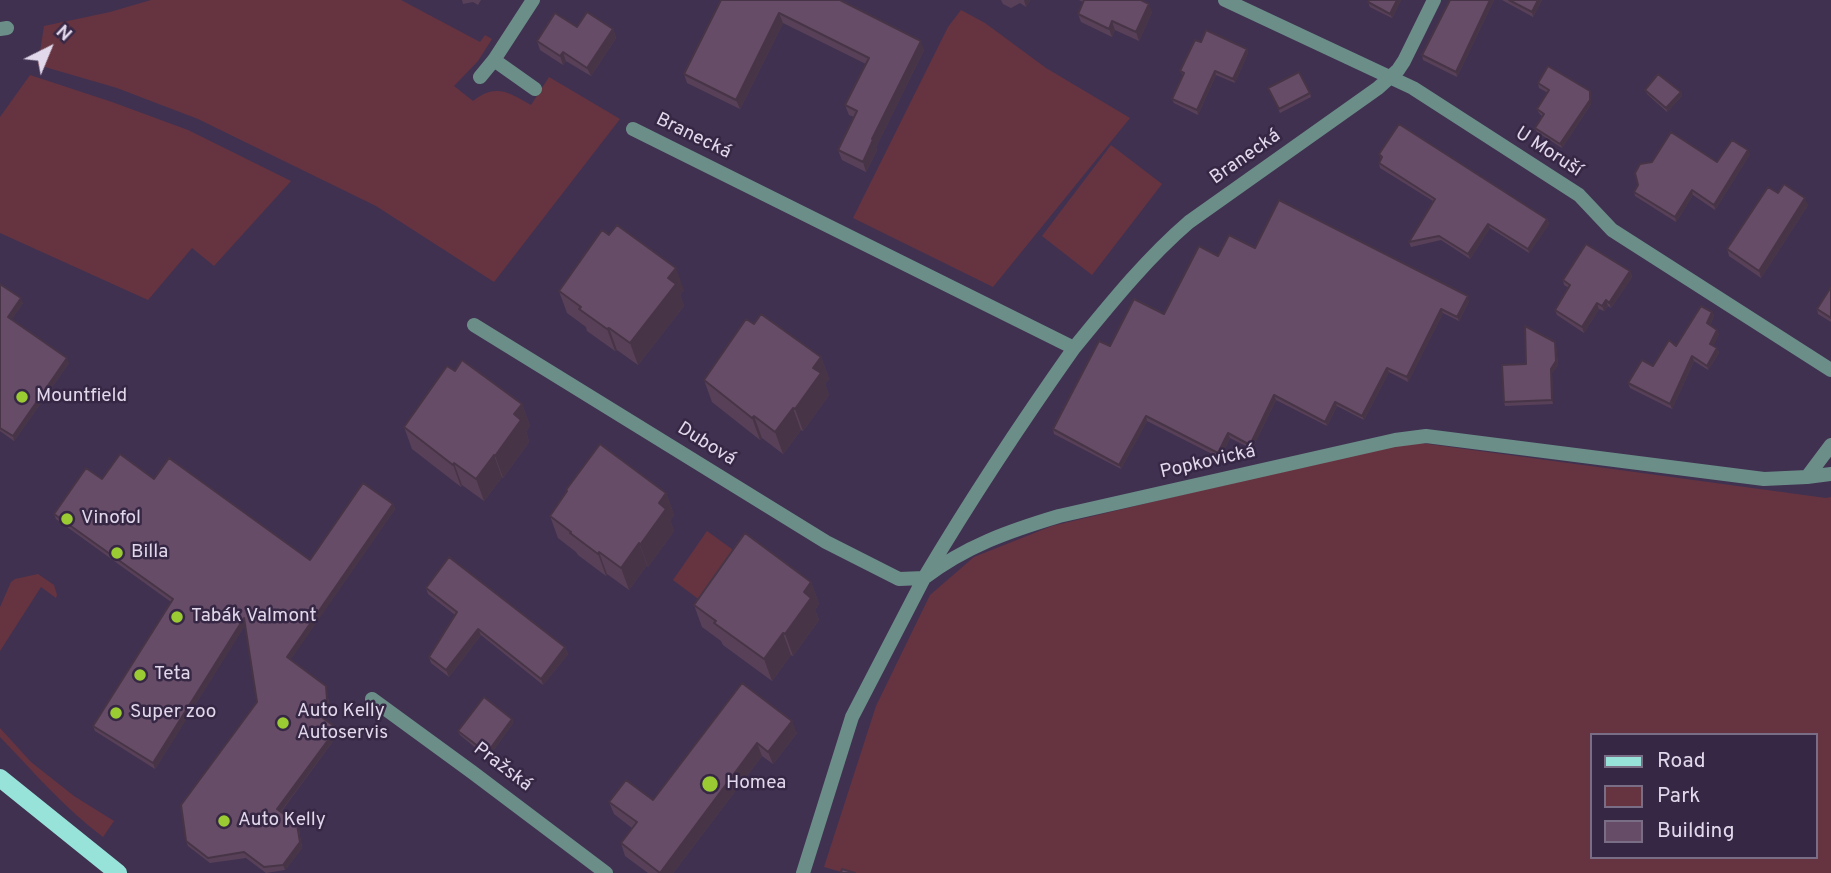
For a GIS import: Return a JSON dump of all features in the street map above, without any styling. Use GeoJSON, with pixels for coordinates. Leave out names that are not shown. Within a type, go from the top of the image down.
{"type":"FeatureCollection","features":[{"type":"Feature","properties":{"kind":"main road"},"geometry":{"type":"LineString","coordinates":[[0,778],[118,873]]}},
{"type":"Feature","properties":{"kind":"street"},"geometry":{"type":"LineString","coordinates":[[480,77],[533,0]]}},
{"type":"Feature","properties":{"kind":"street","name":"U Moruší"},"geometry":{"type":"LineString","coordinates":[[1225,0],[1413,88],[1579,195],[1612,230],[1831,370]]}},
{"type":"Feature","properties":{"kind":"street","name":"Branecká"},"geometry":{"type":"LineString","coordinates":[[924,578],[1001,453],[1074,348],[1143,265],[1189,222],[1391,77],[1404,61],[1434,0]]}},
{"type":"Feature","properties":{"kind":"street"},"geometry":{"type":"LineString","coordinates":[[494,60],[535,89]]}},
{"type":"Feature","properties":{"kind":"street","name":"Branecká"},"geometry":{"type":"LineString","coordinates":[[633,129],[1074,348]]}},
{"type":"Feature","properties":{"kind":"street","name":"Dubová"},"geometry":{"type":"LineString","coordinates":[[474,325],[826,542],[899,579],[924,578]]}},
{"type":"Feature","properties":{"kind":"street","name":"Popkovická"},"geometry":{"type":"LineString","coordinates":[[803,873],[852,717],[924,578],[967,550],[1007,532],[1059,516],[1410,437],[1445,437],[1764,479],[1831,474]]}},
{"type":"Feature","properties":{"kind":"street"},"geometry":{"type":"LineString","coordinates":[[1807,477],[1831,445]]}},
{"type":"Feature","properties":{"kind":"street","name":"Pražská"},"geometry":{"type":"LineString","coordinates":[[372,699],[606,873]]}},
{"type":"Feature","properties":{"kind":"green space"},"geometry":{"type":"Polygon","coordinates":[[[151,0],[401,0],[480,42],[485,35],[492,39],[478,61],[454,86],[473,101],[488,92],[502,91],[531,105],[549,77],[620,119],[494,282],[376,206],[198,119],[117,88],[38,65],[44,26],[151,0]]]}},
{"type":"Feature","properties":{"kind":"green space"},"geometry":{"type":"Polygon","coordinates":[[[961,10],[985,23],[1046,68],[1130,118],[993,287],[853,218],[948,27],[961,10]]]}},
{"type":"Feature","properties":{"kind":"green space"},"geometry":{"type":"Polygon","coordinates":[[[30,75],[188,130],[291,181],[214,266],[192,248],[148,300],[0,233],[0,117],[30,75]]]}},
{"type":"Feature","properties":{"kind":"green space"},"geometry":{"type":"Polygon","coordinates":[[[1111,145],[1162,184],[1092,275],[1042,236],[1111,145]]]}},
{"type":"Feature","properties":{"kind":"green space"},"geometry":{"type":"Polygon","coordinates":[[[1406,441],[1831,497],[1831,873],[845,873],[824,867],[876,706],[930,595],[974,557],[1052,526],[1406,441]]]}},
{"type":"Feature","properties":{"kind":"green space"},"geometry":{"type":"Polygon","coordinates":[[[707,531],[736,552],[701,601],[673,580],[707,531]]]}},
{"type":"Feature","properties":{"kind":"green space"},"geometry":{"type":"Polygon","coordinates":[[[38,574],[54,585],[56,598],[41,587],[0,651],[0,607],[11,582],[38,574]]]}},
{"type":"Feature","properties":{"kind":"green space"},"geometry":{"type":"Polygon","coordinates":[[[0,728],[31,762],[74,796],[114,821],[103,837],[62,802],[0,737],[0,728]]]}},
{"type":"Feature","properties":{"kind":"building"},"geometry":{"type":"Polygon","coordinates":[[[721,0],[840,0],[921,41],[863,162],[838,150],[857,111],[845,105],[869,58],[779,13],[736,100],[684,74],[721,0]]]}},
{"type":"Feature","properties":{"kind":"building"},"geometry":{"type":"Polygon","coordinates":[[[1084,0],[1141,0],[1149,4],[1136,32],[1112,21],[1109,29],[1078,14],[1084,0]]]}},
{"type":"Feature","properties":{"kind":"building"},"geometry":{"type":"Polygon","coordinates":[[[1397,0],[1390,14],[1368,2],[1397,0]]]}},
{"type":"Feature","properties":{"kind":"building"},"geometry":{"type":"Polygon","coordinates":[[[1450,0],[1490,0],[1456,72],[1422,55],[1450,0]]]}},
{"type":"Feature","properties":{"kind":"building"},"geometry":{"type":"Polygon","coordinates":[[[1509,0],[1538,0],[1532,12],[1509,0]]]}},
{"type":"Feature","properties":{"kind":"building"},"geometry":{"type":"Polygon","coordinates":[[[587,12],[613,29],[587,68],[563,52],[560,56],[537,41],[555,13],[577,27],[587,12]]]}},
{"type":"Feature","properties":{"kind":"building"},"geometry":{"type":"Polygon","coordinates":[[[1206,30],[1247,49],[1233,79],[1215,71],[1197,110],[1172,99],[1184,73],[1180,71],[1195,40],[1201,42],[1206,30]]]}},
{"type":"Feature","properties":{"kind":"building"},"geometry":{"type":"Polygon","coordinates":[[[1548,66],[1590,91],[1590,100],[1560,144],[1535,128],[1544,114],[1537,109],[1549,90],[1538,83],[1548,66]]]}},
{"type":"Feature","properties":{"kind":"building"},"geometry":{"type":"Polygon","coordinates":[[[1299,72],[1310,93],[1279,109],[1268,88],[1299,72]]]}},
{"type":"Feature","properties":{"kind":"building"},"geometry":{"type":"Polygon","coordinates":[[[1658,74],[1681,92],[1666,108],[1645,90],[1658,74]]]}},
{"type":"Feature","properties":{"kind":"building"},"geometry":{"type":"Polygon","coordinates":[[[1399,124],[1547,219],[1528,249],[1488,224],[1468,254],[1439,236],[1409,242],[1435,199],[1379,163],[1382,157],[1379,154],[1399,124]]]}},
{"type":"Feature","properties":{"kind":"building"},"geometry":{"type":"Polygon","coordinates":[[[1671,132],[1717,162],[1732,140],[1748,150],[1714,205],[1692,190],[1675,217],[1634,192],[1638,185],[1635,173],[1640,164],[1652,162],[1671,132]]]}},
{"type":"Feature","properties":{"kind":"building"},"geometry":{"type":"Polygon","coordinates":[[[1784,184],[1805,198],[1759,271],[1727,249],[1768,187],[1778,193],[1784,184]]]}},
{"type":"Feature","properties":{"kind":"building"},"geometry":{"type":"Polygon","coordinates":[[[1279,200],[1468,296],[1457,317],[1441,309],[1407,377],[1387,368],[1362,416],[1335,402],[1325,422],[1274,395],[1250,445],[1228,433],[1218,453],[1146,416],[1119,465],[1053,429],[1099,341],[1110,346],[1134,299],[1164,314],[1199,246],[1218,256],[1229,235],[1255,248],[1279,200]]]}},
{"type":"Feature","properties":{"kind":"building"},"geometry":{"type":"Polygon","coordinates":[[[617,225],[676,268],[668,278],[676,284],[630,343],[579,309],[581,307],[559,291],[602,230],[609,235],[617,225]]]}},
{"type":"Feature","properties":{"kind":"building"},"geometry":{"type":"Polygon","coordinates":[[[1586,244],[1630,271],[1609,303],[1606,300],[1602,306],[1597,303],[1582,327],[1555,310],[1570,285],[1563,280],[1586,244]]]}},
{"type":"Feature","properties":{"kind":"building","name":"Mountfield"},"geometry":{"type":"Polygon","coordinates":[[[0,284],[21,298],[8,317],[67,358],[13,436],[0,428],[0,284]]]}},
{"type":"Feature","properties":{"kind":"building"},"geometry":{"type":"Polygon","coordinates":[[[1831,287],[1831,318],[1817,309],[1831,287]]]}},
{"type":"Feature","properties":{"kind":"building"},"geometry":{"type":"Polygon","coordinates":[[[1701,306],[1712,312],[1707,323],[1717,330],[1710,344],[1717,348],[1707,366],[1692,356],[1670,404],[1628,383],[1642,360],[1653,366],[1669,340],[1676,346],[1701,306]]]}},
{"type":"Feature","properties":{"kind":"building"},"geometry":{"type":"Polygon","coordinates":[[[761,314],[821,357],[813,368],[821,373],[775,432],[754,416],[752,418],[704,380],[746,319],[754,324],[761,314]]]}},
{"type":"Feature","properties":{"kind":"building"},"geometry":{"type":"Polygon","coordinates":[[[1525,326],[1555,342],[1556,361],[1551,369],[1552,400],[1504,402],[1502,365],[1526,364],[1525,326]]]}},
{"type":"Feature","properties":{"kind":"building"},"geometry":{"type":"Polygon","coordinates":[[[462,360],[522,404],[514,414],[521,420],[476,479],[454,463],[453,465],[404,427],[447,366],[455,371],[462,360]]]}},
{"type":"Feature","properties":{"kind":"building"},"geometry":{"type":"Polygon","coordinates":[[[600,444],[666,493],[659,503],[666,509],[621,568],[599,552],[598,554],[550,516],[600,444]]]}},
{"type":"Feature","properties":{"kind":"building"},"geometry":{"type":"Polygon","coordinates":[[[120,454],[154,479],[169,458],[310,560],[363,483],[393,504],[287,657],[326,686],[327,699],[318,711],[320,716],[337,728],[277,809],[297,824],[300,842],[283,865],[264,867],[244,852],[208,858],[186,841],[181,805],[257,702],[244,618],[153,763],[93,726],[173,599],[54,514],[86,468],[102,479],[120,454]]]}},
{"type":"Feature","properties":{"kind":"building"},"geometry":{"type":"Polygon","coordinates":[[[745,533],[811,582],[804,592],[811,598],[764,659],[694,605],[745,533]]]}},
{"type":"Feature","properties":{"kind":"building"},"geometry":{"type":"Polygon","coordinates":[[[449,557],[565,647],[541,679],[478,629],[446,670],[429,657],[457,612],[426,588],[449,557]]]}},
{"type":"Feature","properties":{"kind":"building","name":"Homea"},"geometry":{"type":"Polygon","coordinates":[[[742,683],[792,721],[768,752],[757,743],[660,873],[621,843],[637,822],[609,802],[626,780],[653,800],[742,683]]]}},
{"type":"Feature","properties":{"kind":"building"},"geometry":{"type":"Polygon","coordinates":[[[484,697],[512,719],[487,753],[458,731],[484,697]]]}},
{"type":"Feature","properties":{"kind":"place","name":"Mountfield"},"geometry":{"type":"Point","coordinates":[22,397]}},
{"type":"Feature","properties":{"kind":"place","name":"Vinofol"},"geometry":{"type":"Point","coordinates":[67,519]}},
{"type":"Feature","properties":{"kind":"place","name":"Billa"},"geometry":{"type":"Point","coordinates":[117,553]}},
{"type":"Feature","properties":{"kind":"place","name":"Tabák Valmont"},"geometry":{"type":"Point","coordinates":[177,617]}},
{"type":"Feature","properties":{"kind":"place","name":"Teta"},"geometry":{"type":"Point","coordinates":[140,675]}},
{"type":"Feature","properties":{"kind":"place","name":"Super zoo"},"geometry":{"type":"Point","coordinates":[116,713]}},
{"type":"Feature","properties":{"kind":"place","name":"Auto Kelly Autoservis"},"geometry":{"type":"Point","coordinates":[283,723]}},
{"type":"Feature","properties":{"kind":"place","name":"Homea"},"geometry":{"type":"Point","coordinates":[710,784]}},
{"type":"Feature","properties":{"kind":"place","name":"Auto Kelly"},"geometry":{"type":"Point","coordinates":[224,821]}}]}
